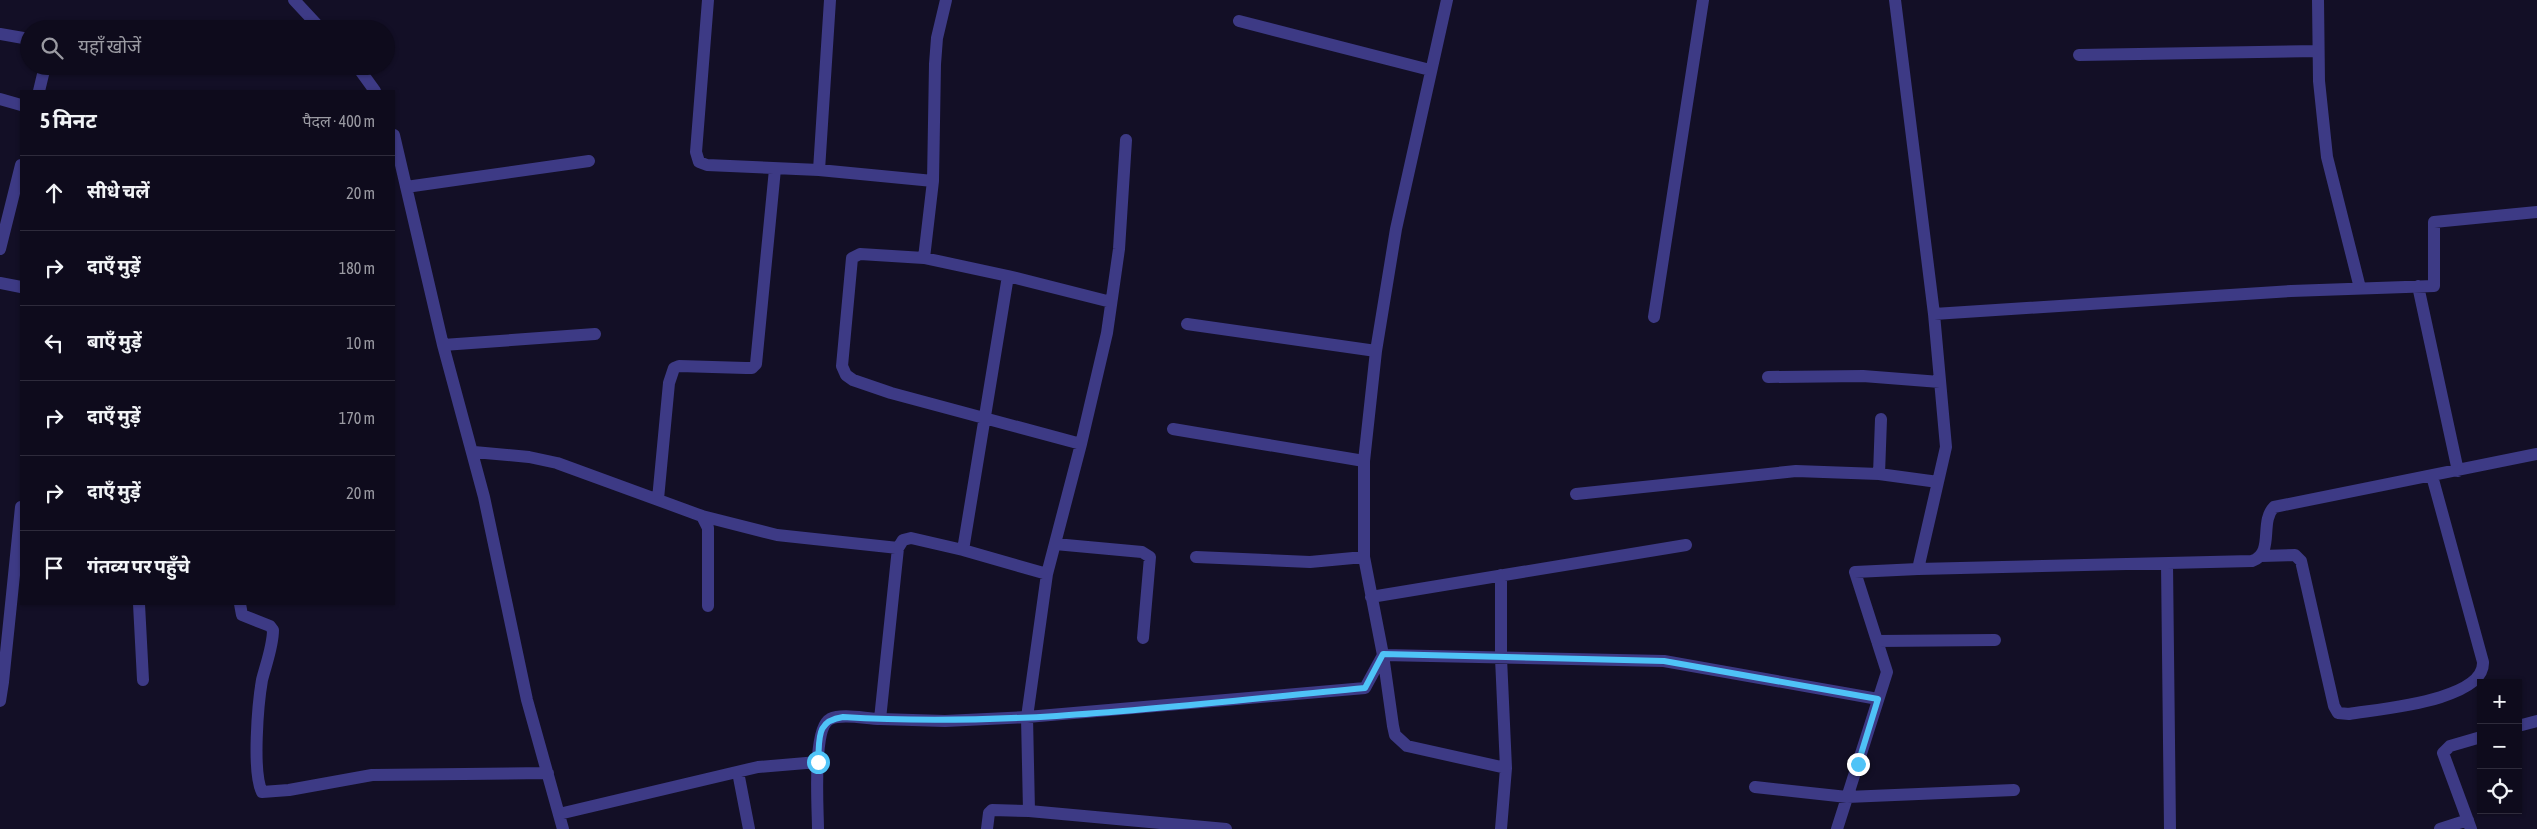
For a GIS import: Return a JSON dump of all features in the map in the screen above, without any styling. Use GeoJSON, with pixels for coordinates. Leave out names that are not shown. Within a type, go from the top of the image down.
{"type":"FeatureCollection","features":[{"type":"Feature","properties":{"kind":"street"},"geometry":{"type":"LineString","coordinates":[[294,0],[313,20]]}},
{"type":"Feature","properties":{"kind":"street"},"geometry":{"type":"LineString","coordinates":[[708,0],[696,152],[699,162],[706,165],[819,170],[933,181]]}},
{"type":"Feature","properties":{"kind":"street"},"geometry":{"type":"LineString","coordinates":[[819,170],[830,0]]}},
{"type":"Feature","properties":{"kind":"street"},"geometry":{"type":"LineString","coordinates":[[924,258],[933,181],[936,47],[941,13],[946,0]]}},
{"type":"Feature","properties":{"kind":"street"},"geometry":{"type":"LineString","coordinates":[[1447,0],[1396,229],[1376,351],[1364,461],[1364,557],[1383,654],[1393,726],[1400,742],[1407,746],[1506,768]]}},
{"type":"Feature","properties":{"kind":"street"},"geometry":{"type":"LineString","coordinates":[[1654,317],[1703,0]]}},
{"type":"Feature","properties":{"kind":"street"},"geometry":{"type":"LineString","coordinates":[[1895,0],[1934,314],[1946,447],[1918,569]]}},
{"type":"Feature","properties":{"kind":"street"},"geometry":{"type":"LineString","coordinates":[[2318,0],[2318,52],[2327,157],[2360,288]]}},
{"type":"Feature","properties":{"kind":"street"},"geometry":{"type":"LineString","coordinates":[[1239,21],[1430,70]]}},
{"type":"Feature","properties":{"kind":"street"},"geometry":{"type":"LineString","coordinates":[[0,34],[20,37]]}},
{"type":"Feature","properties":{"kind":"street"},"geometry":{"type":"LineString","coordinates":[[2079,55],[2318,52]]}},
{"type":"Feature","properties":{"kind":"street"},"geometry":{"type":"LineString","coordinates":[[39,90],[43,75]]}},
{"type":"Feature","properties":{"kind":"street"},"geometry":{"type":"LineString","coordinates":[[363,75],[374,90]]}},
{"type":"Feature","properties":{"kind":"street"},"geometry":{"type":"LineString","coordinates":[[0,99],[20,105]]}},
{"type":"Feature","properties":{"kind":"street"},"geometry":{"type":"LineString","coordinates":[[395,139],[443,345],[474,452],[527,700],[564,829]]}},
{"type":"Feature","properties":{"kind":"street"},"geometry":{"type":"LineString","coordinates":[[1029,812],[1027,717],[1047,574],[1081,444],[1107,333],[1119,249],[1126,140]]}},
{"type":"Feature","properties":{"kind":"street"},"geometry":{"type":"LineString","coordinates":[[406,187],[589,161]]}},
{"type":"Feature","properties":{"kind":"street"},"geometry":{"type":"LineString","coordinates":[[0,249],[20,169]]}},
{"type":"Feature","properties":{"kind":"street"},"geometry":{"type":"LineString","coordinates":[[658,499],[669,383],[674,368],[679,366],[752,368],[756,364],[775,169]]}},
{"type":"Feature","properties":{"kind":"street"},"geometry":{"type":"LineString","coordinates":[[1934,314],[2360,288],[2434,286],[2434,222],[2537,212]]}},
{"type":"Feature","properties":{"kind":"street"},"geometry":{"type":"LineString","coordinates":[[1081,444],[986,420],[853,380],[846,375],[842,366],[852,258],[860,254],[924,258],[1008,276],[1111,302]]}},
{"type":"Feature","properties":{"kind":"street"},"geometry":{"type":"LineString","coordinates":[[963,550],[986,420],[1008,276]]}},
{"type":"Feature","properties":{"kind":"street"},"geometry":{"type":"LineString","coordinates":[[0,283],[20,288]]}},
{"type":"Feature","properties":{"kind":"street"},"geometry":{"type":"LineString","coordinates":[[2418,286],[2458,471]]}},
{"type":"Feature","properties":{"kind":"street"},"geometry":{"type":"LineString","coordinates":[[1186,324],[1376,351]]}},
{"type":"Feature","properties":{"kind":"street"},"geometry":{"type":"LineString","coordinates":[[443,345],[595,334]]}},
{"type":"Feature","properties":{"kind":"street"},"geometry":{"type":"LineString","coordinates":[[1768,377],[1863,376],[1940,382]]}},
{"type":"Feature","properties":{"kind":"street"},"geometry":{"type":"LineString","coordinates":[[1879,474],[1881,420]]}},
{"type":"Feature","properties":{"kind":"street"},"geometry":{"type":"LineString","coordinates":[[1173,429],[1364,461]]}},
{"type":"Feature","properties":{"kind":"street"},"geometry":{"type":"LineString","coordinates":[[474,452],[529,457],[556,463],[702,516],[777,535],[898,548]]}},
{"type":"Feature","properties":{"kind":"street"},"geometry":{"type":"LineString","coordinates":[[2261,556],[2266,543],[2267,517],[2274,507],[2537,454]]}},
{"type":"Feature","properties":{"kind":"street"},"geometry":{"type":"LineString","coordinates":[[1576,494],[1796,471],[1879,474],[1938,482]]}},
{"type":"Feature","properties":{"kind":"street"},"geometry":{"type":"LineString","coordinates":[[1837,829],[1887,672],[1855,572],[2252,561],[2261,556],[2295,555],[2301,561],[2334,706],[2338,712],[2349,714],[2427,701],[2454,692],[2478,679],[2483,668],[2483,662],[2432,476]]}},
{"type":"Feature","properties":{"kind":"street"},"geometry":{"type":"LineString","coordinates":[[702,516],[708,528],[708,606]]}},
{"type":"Feature","properties":{"kind":"street"},"geometry":{"type":"LineString","coordinates":[[0,701],[20,517]]}},
{"type":"Feature","properties":{"kind":"street"},"geometry":{"type":"LineString","coordinates":[[880,719],[898,548],[903,540],[911,538],[963,550],[1047,574]]}},
{"type":"Feature","properties":{"kind":"street"},"geometry":{"type":"LineString","coordinates":[[1055,544],[1142,552],[1150,557],[1143,638]]}},
{"type":"Feature","properties":{"kind":"street"},"geometry":{"type":"LineString","coordinates":[[1371,597],[1686,545]]}},
{"type":"Feature","properties":{"kind":"street"},"geometry":{"type":"LineString","coordinates":[[1196,557],[1310,562],[1364,557]]}},
{"type":"Feature","properties":{"kind":"street"},"geometry":{"type":"LineString","coordinates":[[2167,564],[2170,829]]}},
{"type":"Feature","properties":{"kind":"street"},"geometry":{"type":"LineString","coordinates":[[1501,575],[1501,658],[1506,768],[1501,829]]}},
{"type":"Feature","properties":{"kind":"street"},"geometry":{"type":"LineString","coordinates":[[139,605],[143,680]]}},
{"type":"Feature","properties":{"kind":"street"},"geometry":{"type":"LineString","coordinates":[[240,605],[242,615],[270,626],[273,630],[259,700],[258,770],[259,786],[262,792],[290,790],[372,775],[548,773]]}},
{"type":"Feature","properties":{"kind":"street"},"geometry":{"type":"LineString","coordinates":[[1877,640],[1995,640]]}},
{"type":"Feature","properties":{"kind":"street"},"geometry":{"type":"LineString","coordinates":[[818,829],[820,734],[823,725],[830,719],[843,717],[945,721],[1027,717],[1365,688],[1383,654]]}},
{"type":"Feature","properties":{"kind":"street"},"geometry":{"type":"LineString","coordinates":[[1383,654],[1664,661],[1878,699]]}},
{"type":"Feature","properties":{"kind":"street"},"geometry":{"type":"LineString","coordinates":[[2522,725],[2537,720]]}},
{"type":"Feature","properties":{"kind":"street"},"geometry":{"type":"LineString","coordinates":[[2440,829],[2469,824],[2443,753],[2450,746],[2477,738]]}},
{"type":"Feature","properties":{"kind":"street"},"geometry":{"type":"LineString","coordinates":[[559,814],[758,767],[818,762]]}},
{"type":"Feature","properties":{"kind":"street"},"geometry":{"type":"LineString","coordinates":[[738,772],[749,829]]}},
{"type":"Feature","properties":{"kind":"street"},"geometry":{"type":"LineString","coordinates":[[1754,787],[1847,797],[2014,790]]}},
{"type":"Feature","properties":{"kind":"street"},"geometry":{"type":"LineString","coordinates":[[987,829],[992,810],[1177,827],[1226,829]]}},
{"type":"Feature","properties":{"kind":"route"},"geometry":{"type":"LineString","coordinates":[[818,762],[820,734],[823,725],[830,719],[843,717],[945,721],[1086,714],[1365,688],[1383,654],[1664,661],[1878,699],[1858,764]]}}]}
